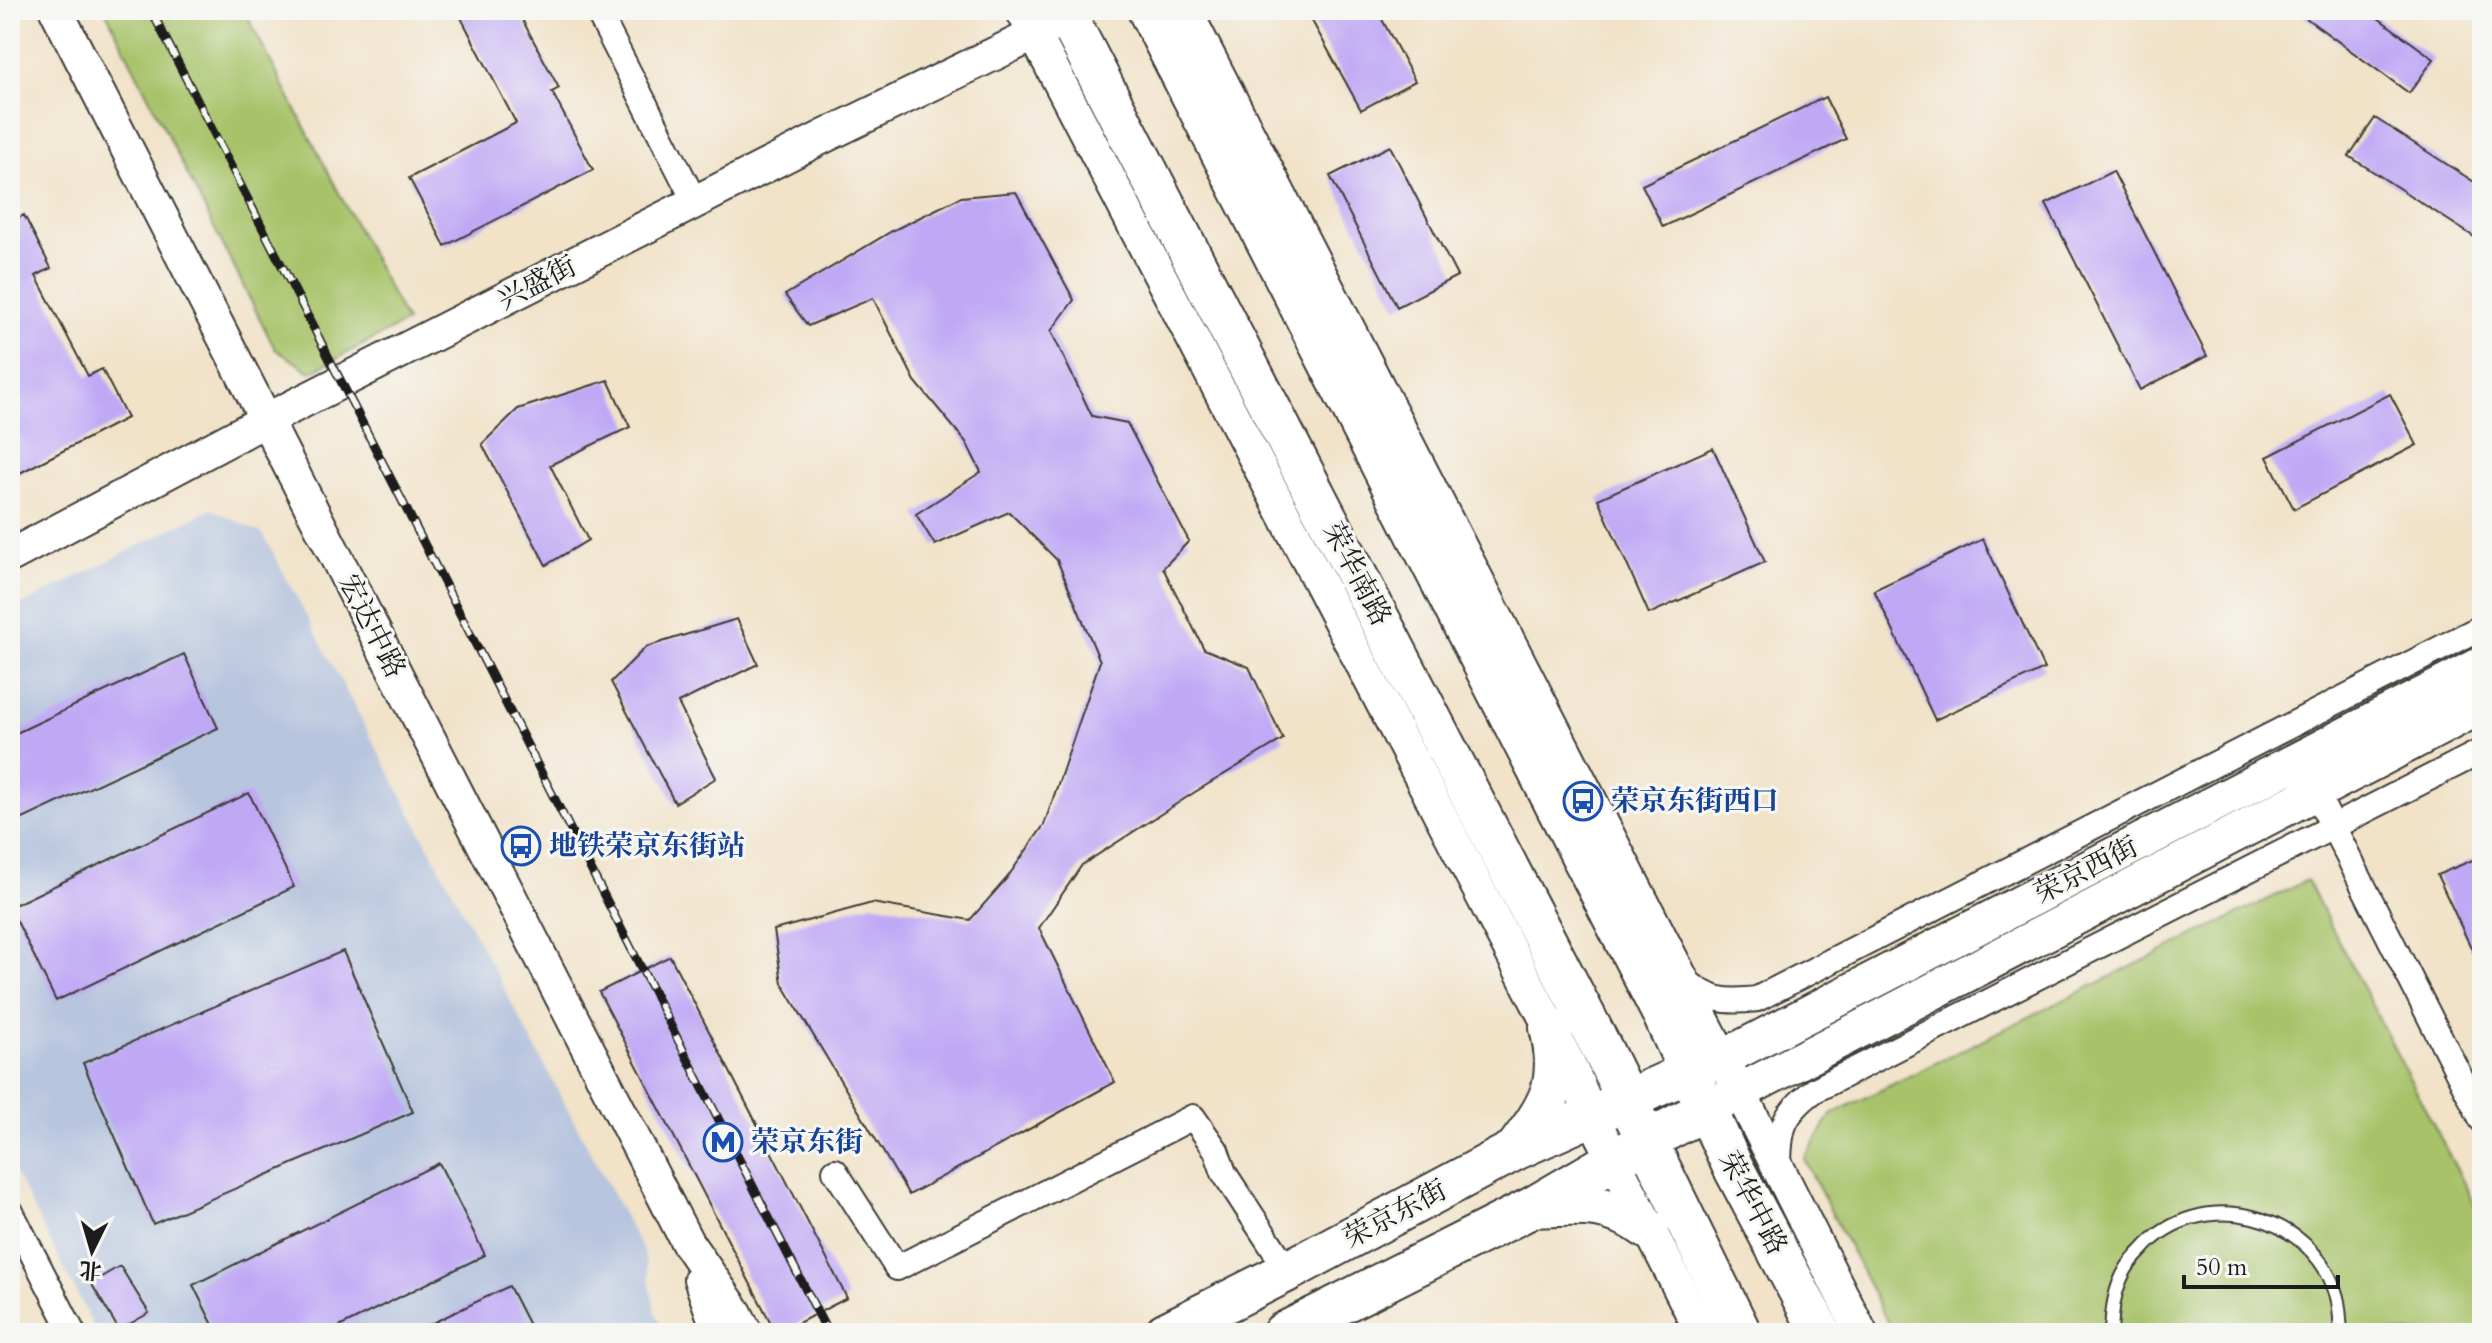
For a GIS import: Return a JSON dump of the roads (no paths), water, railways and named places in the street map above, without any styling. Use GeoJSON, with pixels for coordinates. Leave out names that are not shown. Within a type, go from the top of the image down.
{"type":"FeatureCollection","features":[{"type":"Feature","properties":{"kind":"main road"},"geometry":{"type":"LineString","coordinates":[[1148,10],[1656,1001],[1706,1065]]}},
{"type":"Feature","properties":{"kind":"main road","name":"荣华南路"},"geometry":{"type":"LineString","coordinates":[[1054,17],[1439,732],[1630,1150]]}},
{"type":"Feature","properties":{"kind":"main road","name":"荣京西街"},"geometry":{"type":"LineString","coordinates":[[1706,1065],[2482,665]]}},
{"type":"Feature","properties":{"kind":"main road","name":"荣京西街"},"geometry":{"type":"LineString","coordinates":[[1705,1110],[2482,705]]}},
{"type":"Feature","properties":{"kind":"main road"},"geometry":{"type":"LineString","coordinates":[[1515,1150],[1535,1125],[1554,1086],[1557,1070],[1550,1028]]}},
{"type":"Feature","properties":{"kind":"main road","name":"荣京东街"},"geometry":{"type":"LineString","coordinates":[[1165,1333],[1515,1150],[1706,1065]]}},
{"type":"Feature","properties":{"kind":"main road","name":"荣华中路"},"geometry":{"type":"LineString","coordinates":[[1706,1065],[1705,1110],[1821,1333]]}},
{"type":"Feature","properties":{"kind":"main road","name":"荣京东街"},"geometry":{"type":"LineString","coordinates":[[1283,1333],[1533,1207],[1705,1110]]}},
{"type":"Feature","properties":{"kind":"main road"},"geometry":{"type":"LineString","coordinates":[[1630,1150],[1741,1333]]}},
{"type":"Feature","properties":{"kind":"main road"},"geometry":{"type":"LineString","coordinates":[[1533,1207],[1581,1205],[1611,1210],[1629,1215],[1648,1229]]}},
{"type":"Feature","properties":{"kind":"street","name":"宏达中路"},"geometry":{"type":"LineString","coordinates":[[56,10],[687,1242],[736,1313],[746,1333]]}},
{"type":"Feature","properties":{"kind":"street"},"geometry":{"type":"LineString","coordinates":[[597,10],[695,202]]}},
{"type":"Feature","properties":{"kind":"street"},"geometry":{"type":"LineString","coordinates":[[1185,10],[1681,977],[1706,1065],[1740,1092],[1861,1333]]}},
{"type":"Feature","properties":{"kind":"street","name":"兴盛街"},"geometry":{"type":"LineString","coordinates":[[10,556],[266,420],[1054,17]]}},
{"type":"Feature","properties":{"kind":"street"},"geometry":{"type":"LineString","coordinates":[[1054,17],[1445,824],[1550,1028],[1609,1108]]}},
{"type":"Feature","properties":{"kind":"street"},"geometry":{"type":"LineString","coordinates":[[1293,219],[1301,309]]}},
{"type":"Feature","properties":{"kind":"street"},"geometry":{"type":"LineString","coordinates":[[1681,977],[1714,1000],[1738,1002],[1757,999],[2482,627]]}},
{"type":"Feature","properties":{"kind":"street"},"geometry":{"type":"LineString","coordinates":[[1439,732],[1445,824]]}},
{"type":"Feature","properties":{"kind":"street"},"geometry":{"type":"LineString","coordinates":[[1779,1171],[1782,1129],[1795,1104],[1815,1090],[2482,751]]}},
{"type":"Feature","properties":{"kind":"street"},"geometry":{"type":"LineString","coordinates":[[2315,791],[2482,1120]]}},
{"type":"Feature","properties":{"kind":"street"},"geometry":{"type":"LineString","coordinates":[[835,1171],[897,1268],[1193,1117],[1216,1150],[1224,1173],[1288,1271]]}},
{"type":"Feature","properties":{"kind":"street"},"geometry":{"type":"LineString","coordinates":[[1630,1150],[1648,1229],[1702,1333]]}},
{"type":"Feature","properties":{"kind":"street"},"geometry":{"type":"LineString","coordinates":[[10,1210],[73,1333]]}},
{"type":"Feature","properties":{"kind":"street","name":"宏达中路"},"geometry":{"type":"LineString","coordinates":[[687,1242],[719,1333]]}},
{"type":"Feature","properties":{"kind":"lane"},"geometry":{"type":"LineString","coordinates":[[2111,1333],[2112,1302],[2127,1267],[2152,1238],[2185,1219],[2223,1212],[2260,1217],[2294,1234],[2321,1262],[2332,1285],[2337,1296],[2341,1333]]}},
{"type":"Feature","properties":{"kind":"lane"},"geometry":{"type":"LineString","coordinates":[[10,1317],[19,1333]]}},
{"type":"Feature","properties":{"kind":"railway"},"geometry":{"type":"LineString","coordinates":[[151,10],[828,1333]]}},
{"type":"Feature","properties":{"kind":"place","name":"荣京东街西口"},"geometry":{"type":"Point","coordinates":[1583,801]}},
{"type":"Feature","properties":{"kind":"place","name":"地铁荣京东街站"},"geometry":{"type":"Point","coordinates":[521,846]}},
{"type":"Feature","properties":{"kind":"place","name":"荣京东街"},"geometry":{"type":"Point","coordinates":[723,1142]}}]}
